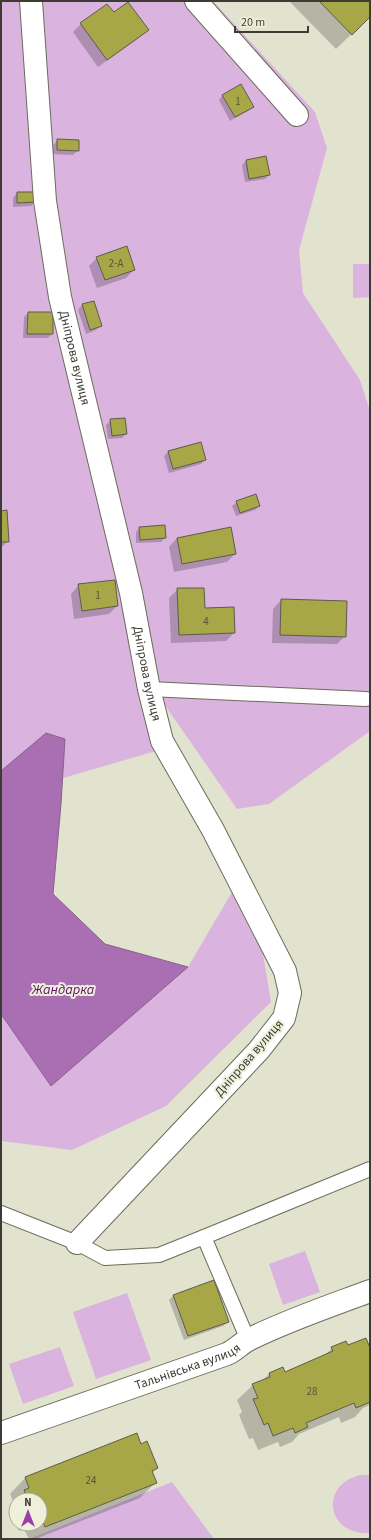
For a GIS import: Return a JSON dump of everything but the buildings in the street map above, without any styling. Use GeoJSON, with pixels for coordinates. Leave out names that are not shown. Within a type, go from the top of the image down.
{"type":"FeatureCollection","features":[{"type":"Feature","properties":{"kind":"street","name":"Дніпрова вулиця"},"geometry":{"type":"LineString","coordinates":[[31,1],[45,201],[60,297],[131,593],[149,689],[162,741],[213,830],[286,971],[290,993],[284,1018],[259,1050],[77,1243]]}},
{"type":"Feature","properties":{"kind":"street"},"geometry":{"type":"LineString","coordinates":[[196,1],[297,115]]}},
{"type":"Feature","properties":{"kind":"street","name":"Тальнівська вулиця"},"geometry":{"type":"LineString","coordinates":[[1,1433],[227,1354],[234,1351],[248,1340],[370,1291]]}},
{"type":"Feature","properties":{"kind":"lane"},"geometry":{"type":"LineString","coordinates":[[149,689],[366,699]]}},
{"type":"Feature","properties":{"kind":"lane"},"geometry":{"type":"LineString","coordinates":[[1,1213],[77,1243],[105,1258],[159,1255],[370,1169]]}},
{"type":"Feature","properties":{"kind":"lane"},"geometry":{"type":"LineString","coordinates":[[204,1237],[248,1340]]}},
{"type":"Feature","properties":{"kind":"shaded area"},"geometry":{"type":"Polygon","coordinates":[[[1,1],[213,1],[315,112],[327,148],[299,250],[303,293],[360,380],[370,411],[370,731],[269,804],[237,809],[144,675],[156,751],[63,778],[65,739],[1,771],[1,1]]]}},
{"type":"Feature","properties":{"kind":"shaded area"},"geometry":{"type":"Polygon","coordinates":[[[353,264],[370,264],[370,297],[353,298],[353,264]]]}},
{"type":"Feature","properties":{"kind":"shaded area"},"geometry":{"type":"Polygon","coordinates":[[[232,892],[263,954],[271,1002],[166,1106],[72,1150],[1,1141],[1,1014],[51,1086],[188,967],[232,892]]]}},
{"type":"Feature","properties":{"kind":"shaded area"},"geometry":{"type":"Polygon","coordinates":[[[305,1251],[320,1292],[283,1305],[269,1264],[305,1251]]]}},
{"type":"Feature","properties":{"kind":"shaded area"},"geometry":{"type":"Polygon","coordinates":[[[127,1293],[151,1360],[96,1379],[73,1312],[127,1293]]]}},
{"type":"Feature","properties":{"kind":"shaded area"},"geometry":{"type":"Polygon","coordinates":[[[60,1347],[74,1386],[23,1404],[9,1364],[60,1347]]]}},
{"type":"Feature","properties":{"kind":"shaded area"},"geometry":{"type":"Polygon","coordinates":[[[361,1475],[370,1475],[369,1533],[355,1531],[344,1526],[336,1518],[333,1508],[334,1498],[338,1488],[348,1480],[361,1475]]]}},
{"type":"Feature","properties":{"kind":"shaded area"},"geometry":{"type":"Polygon","coordinates":[[[172,1482],[214,1539],[29,1539],[172,1482]]]}},
{"type":"Feature","properties":{"kind":"water","name":"Жандарка"},"geometry":{"type":"Polygon","coordinates":[[[46,733],[65,739],[53,894],[105,944],[188,967],[51,1086],[1,1014],[1,771],[46,733]]]}}]}
